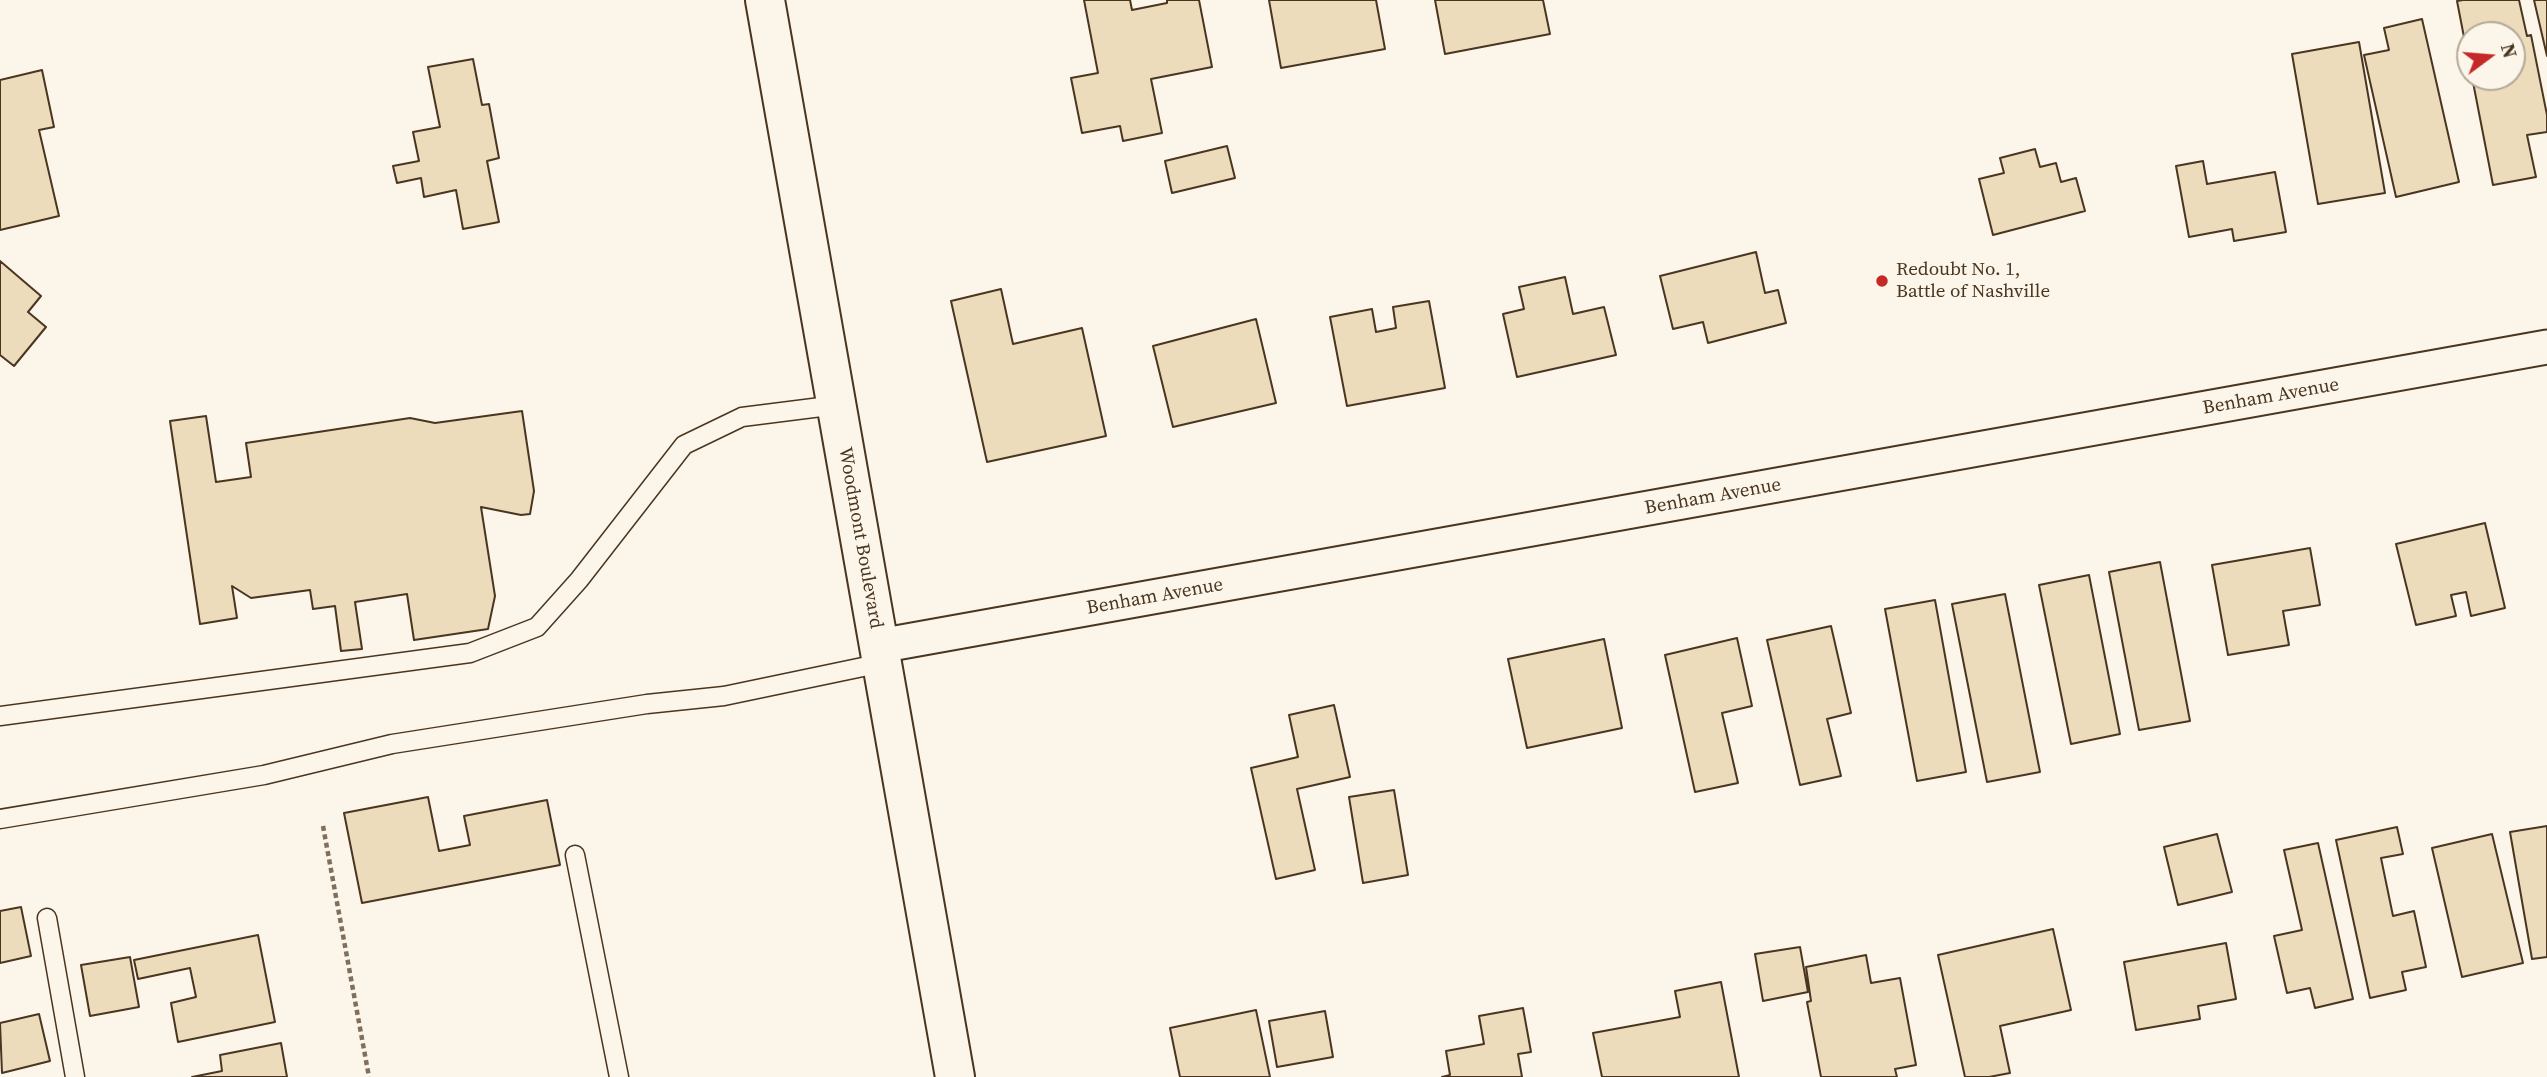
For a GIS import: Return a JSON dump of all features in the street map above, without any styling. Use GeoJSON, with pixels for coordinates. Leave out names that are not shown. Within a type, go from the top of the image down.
{"type":"FeatureCollection","features":[{"type":"Feature","properties":{"kind":"main road","name":"Woodmont Boulevard"},"geometry":{"type":"LineString","coordinates":[[765,0],[955,1077]]}},
{"type":"Feature","properties":{"kind":"street","name":"Benham Avenue"},"geometry":{"type":"LineString","coordinates":[[881,655],[2547,347]]}},
{"type":"Feature","properties":{"kind":"lane"},"geometry":{"type":"LineString","coordinates":[[0,716],[470,653],[537,627],[579,580],[684,445],[742,417],[836,405]]}},
{"type":"Feature","properties":{"kind":"lane"},"geometry":{"type":"LineString","coordinates":[[0,819],[264,775],[392,744],[647,704],[724,696],[881,655]]}},
{"type":"Feature","properties":{"kind":"lane"},"geometry":{"type":"LineString","coordinates":[[575,855],[619,1077]]}},
{"type":"Feature","properties":{"kind":"lane"},"geometry":{"type":"LineString","coordinates":[[47,918],[75,1077]]}},
{"type":"Feature","properties":{"kind":"path"},"geometry":{"type":"LineString","coordinates":[[323,826],[369,1077]]}},
{"type":"Feature","properties":{"kind":"building"},"geometry":{"type":"Polygon","coordinates":[[[1084,0],[1130,0],[1132,10],[1167,3],[1167,0],[1199,0],[1212,67],[1151,79],[1162,133],[1123,141],[1120,126],[1082,133],[1071,78],[1098,73],[1084,0]]]}},
{"type":"Feature","properties":{"kind":"building"},"geometry":{"type":"Polygon","coordinates":[[[1269,0],[1376,0],[1385,49],[1281,68],[1269,0]]]}},
{"type":"Feature","properties":{"kind":"building"},"geometry":{"type":"Polygon","coordinates":[[[1435,0],[1543,0],[1550,34],[1445,54],[1435,0]]]}},
{"type":"Feature","properties":{"kind":"building"},"geometry":{"type":"Polygon","coordinates":[[[2519,0],[2524,21],[2461,21],[2457,1],[2519,0]]]}},
{"type":"Feature","properties":{"kind":"building"},"geometry":{"type":"Polygon","coordinates":[[[2534,0],[2547,0],[2547,56],[2534,0]]]}},
{"type":"Feature","properties":{"kind":"building"},"geometry":{"type":"Polygon","coordinates":[[[2422,19],[2459,182],[2396,197],[2364,55],[2389,50],[2384,28],[2422,19]]]}},
{"type":"Feature","properties":{"kind":"building"},"geometry":{"type":"Polygon","coordinates":[[[2526,32],[2527,36],[2531,35],[2547,115],[2547,132],[2527,135],[2536,177],[2493,185],[2475,91],[2526,91],[2526,32]]]}},
{"type":"Feature","properties":{"kind":"building"},"geometry":{"type":"Polygon","coordinates":[[[2359,42],[2385,193],[2318,204],[2292,54],[2359,42]]]}},
{"type":"Feature","properties":{"kind":"building"},"geometry":{"type":"Polygon","coordinates":[[[473,59],[482,105],[489,104],[499,158],[487,161],[499,222],[463,229],[456,190],[424,197],[421,178],[397,183],[393,166],[419,161],[413,132],[440,127],[428,67],[473,59]]]}},
{"type":"Feature","properties":{"kind":"building"},"geometry":{"type":"Polygon","coordinates":[[[42,70],[54,127],[39,130],[59,216],[0,230],[0,80],[42,70]]]}},
{"type":"Feature","properties":{"kind":"building"},"geometry":{"type":"Polygon","coordinates":[[[1227,146],[1235,178],[1172,193],[1165,161],[1227,146]]]}},
{"type":"Feature","properties":{"kind":"building"},"geometry":{"type":"Polygon","coordinates":[[[2035,149],[2040,167],[2056,163],[2061,182],[2076,178],[2085,211],[1993,235],[1979,179],[2004,173],[2000,158],[2035,149]]]}},
{"type":"Feature","properties":{"kind":"building"},"geometry":{"type":"Polygon","coordinates":[[[2203,161],[2207,184],[2275,172],[2286,232],[2234,241],[2232,229],[2189,237],[2176,166],[2203,161]]]}},
{"type":"Feature","properties":{"kind":"building"},"geometry":{"type":"Polygon","coordinates":[[[1756,252],[1765,293],[1778,290],[1786,323],[1708,343],[1703,322],[1673,329],[1660,276],[1756,252]]]}},
{"type":"Feature","properties":{"kind":"building"},"geometry":{"type":"Polygon","coordinates":[[[0,261],[41,296],[28,312],[46,327],[14,366],[0,355],[0,261]]]}},
{"type":"Feature","properties":{"kind":"building"},"geometry":{"type":"Polygon","coordinates":[[[1565,277],[1573,314],[1604,307],[1616,355],[1517,377],[1503,314],[1524,309],[1519,287],[1565,277]]]}},
{"type":"Feature","properties":{"kind":"building"},"geometry":{"type":"Polygon","coordinates":[[[1001,289],[1013,344],[1082,328],[1106,436],[987,462],[951,301],[1001,289]]]}},
{"type":"Feature","properties":{"kind":"building"},"geometry":{"type":"Polygon","coordinates":[[[1429,301],[1445,388],[1347,406],[1330,317],[1372,309],[1376,332],[1396,328],[1393,307],[1429,301]]]}},
{"type":"Feature","properties":{"kind":"building"},"geometry":{"type":"Polygon","coordinates":[[[1256,319],[1276,403],[1173,427],[1153,346],[1256,319]]]}},
{"type":"Feature","properties":{"kind":"building"},"geometry":{"type":"Polygon","coordinates":[[[522,411],[534,491],[530,514],[521,515],[481,507],[495,596],[488,629],[414,640],[407,594],[355,602],[362,649],[341,651],[335,606],[313,609],[310,590],[251,598],[232,586],[237,618],[200,624],[170,421],[206,416],[216,482],[251,477],[246,443],[410,418],[435,423],[522,411]]]}},
{"type":"Feature","properties":{"kind":"building"},"geometry":{"type":"Polygon","coordinates":[[[2485,523],[2505,608],[2471,616],[2466,592],[2451,595],[2456,616],[2416,625],[2396,544],[2485,523]]]}},
{"type":"Feature","properties":{"kind":"building"},"geometry":{"type":"Polygon","coordinates":[[[2310,548],[2320,605],[2283,611],[2289,645],[2228,655],[2212,565],[2310,548]]]}},
{"type":"Feature","properties":{"kind":"building"},"geometry":{"type":"Polygon","coordinates":[[[2160,562],[2190,721],[2139,730],[2109,572],[2160,562]]]}},
{"type":"Feature","properties":{"kind":"building"},"geometry":{"type":"Polygon","coordinates":[[[2089,575],[2120,734],[2071,744],[2039,585],[2089,575]]]}},
{"type":"Feature","properties":{"kind":"building"},"geometry":{"type":"Polygon","coordinates":[[[2005,594],[2040,772],[1987,782],[1952,604],[2005,594]]]}},
{"type":"Feature","properties":{"kind":"building"},"geometry":{"type":"Polygon","coordinates":[[[1935,600],[1966,772],[1917,781],[1885,609],[1935,600]]]}},
{"type":"Feature","properties":{"kind":"building"},"geometry":{"type":"Polygon","coordinates":[[[1831,626],[1851,713],[1827,719],[1841,776],[1800,785],[1767,640],[1831,626]]]}},
{"type":"Feature","properties":{"kind":"building"},"geometry":{"type":"Polygon","coordinates":[[[1737,638],[1752,706],[1722,713],[1738,783],[1695,792],[1665,655],[1737,638]]]}},
{"type":"Feature","properties":{"kind":"building"},"geometry":{"type":"Polygon","coordinates":[[[1604,639],[1622,728],[1527,748],[1508,659],[1604,639]]]}},
{"type":"Feature","properties":{"kind":"building"},"geometry":{"type":"Polygon","coordinates":[[[1334,705],[1350,777],[1297,789],[1315,870],[1276,879],[1251,768],[1298,757],[1289,715],[1334,705]]]}},
{"type":"Feature","properties":{"kind":"building"},"geometry":{"type":"Polygon","coordinates":[[[1394,790],[1408,875],[1363,883],[1349,797],[1394,790]]]}},
{"type":"Feature","properties":{"kind":"building"},"geometry":{"type":"Polygon","coordinates":[[[428,797],[439,851],[470,845],[464,816],[547,800],[560,865],[362,903],[344,813],[428,797]]]}},
{"type":"Feature","properties":{"kind":"building"},"geometry":{"type":"Polygon","coordinates":[[[2547,826],[2547,957],[2532,959],[2510,832],[2547,826]]]}},
{"type":"Feature","properties":{"kind":"building"},"geometry":{"type":"Polygon","coordinates":[[[2397,827],[2403,854],[2381,858],[2393,916],[2414,911],[2426,967],[2402,972],[2406,990],[2370,998],[2336,840],[2397,827]]]}},
{"type":"Feature","properties":{"kind":"building"},"geometry":{"type":"Polygon","coordinates":[[[2217,834],[2232,892],[2178,905],[2164,847],[2217,834]]]}},
{"type":"Feature","properties":{"kind":"building"},"geometry":{"type":"Polygon","coordinates":[[[2492,834],[2523,963],[2462,977],[2432,848],[2492,834]]]}},
{"type":"Feature","properties":{"kind":"building"},"geometry":{"type":"Polygon","coordinates":[[[2318,843],[2353,999],[2315,1008],[2310,988],[2287,993],[2274,936],[2302,930],[2284,850],[2318,843]]]}},
{"type":"Feature","properties":{"kind":"building"},"geometry":{"type":"Polygon","coordinates":[[[21,907],[31,956],[0,963],[0,911],[21,907]]]}},
{"type":"Feature","properties":{"kind":"building"},"geometry":{"type":"Polygon","coordinates":[[[2053,929],[2071,1010],[2000,1026],[2010,1073],[1989,1077],[1965,1077],[1938,955],[2053,929]]]}},
{"type":"Feature","properties":{"kind":"building"},"geometry":{"type":"Polygon","coordinates":[[[258,935],[275,1022],[178,1042],[171,1003],[196,997],[190,968],[138,979],[134,960],[258,935]]]}},
{"type":"Feature","properties":{"kind":"building"},"geometry":{"type":"Polygon","coordinates":[[[2226,943],[2236,999],[2198,1006],[2200,1019],[2136,1030],[2124,962],[2226,943]]]}},
{"type":"Feature","properties":{"kind":"building"},"geometry":{"type":"Polygon","coordinates":[[[1800,947],[1808,992],[1763,1001],[1755,954],[1800,947]]]}},
{"type":"Feature","properties":{"kind":"building"},"geometry":{"type":"Polygon","coordinates":[[[1866,955],[1871,983],[1900,978],[1916,1065],[1895,1069],[1897,1077],[1821,1077],[1807,1002],[1811,1001],[1806,967],[1866,955]]]}},
{"type":"Feature","properties":{"kind":"building"},"geometry":{"type":"Polygon","coordinates":[[[130,957],[139,1007],[90,1016],[81,965],[130,957]]]}},
{"type":"Feature","properties":{"kind":"building"},"geometry":{"type":"Polygon","coordinates":[[[1721,982],[1739,1077],[1602,1077],[1593,1033],[1680,1017],[1675,991],[1721,982]]]}},
{"type":"Feature","properties":{"kind":"building"},"geometry":{"type":"Polygon","coordinates":[[[1523,1008],[1531,1052],[1518,1054],[1522,1077],[1442,1077],[1450,1075],[1446,1051],[1484,1044],[1479,1016],[1523,1008]]]}},
{"type":"Feature","properties":{"kind":"building"},"geometry":{"type":"Polygon","coordinates":[[[1256,1010],[1270,1077],[1180,1077],[1170,1028],[1256,1010]]]}},
{"type":"Feature","properties":{"kind":"building"},"geometry":{"type":"Polygon","coordinates":[[[1325,1011],[1333,1057],[1277,1067],[1269,1021],[1325,1011]]]}},
{"type":"Feature","properties":{"kind":"building"},"geometry":{"type":"Polygon","coordinates":[[[39,1014],[50,1061],[2,1073],[0,1023],[39,1014]]]}},
{"type":"Feature","properties":{"kind":"building"},"geometry":{"type":"Polygon","coordinates":[[[281,1043],[287,1077],[192,1077],[222,1071],[220,1055],[281,1043]]]}},
{"type":"Feature","properties":{"kind":"place","name":"Redoubt No. 1, Battle of Nashville"},"geometry":{"type":"Point","coordinates":[1882,281]}}]}
